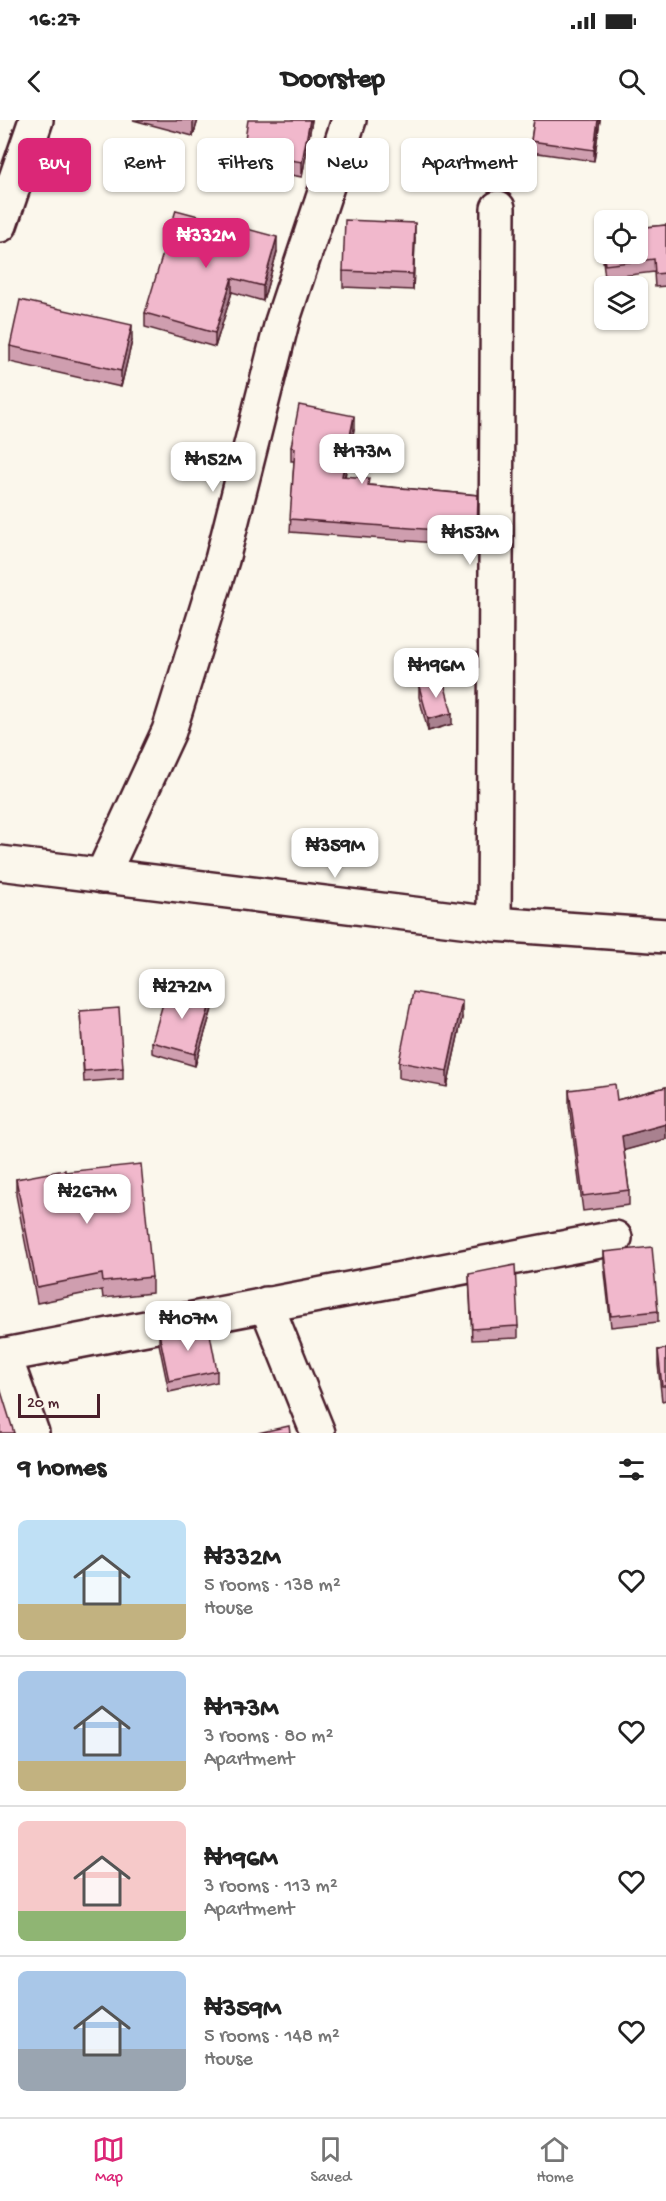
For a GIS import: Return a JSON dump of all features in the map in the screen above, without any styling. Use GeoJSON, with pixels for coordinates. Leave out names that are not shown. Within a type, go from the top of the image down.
{"type":"FeatureCollection","features":[{"type":"Feature","properties":{"kind":"street"},"geometry":{"type":"LineString","coordinates":[[0,225],[36,120]]}},
{"type":"Feature","properties":{"kind":"street"},"geometry":{"type":"LineString","coordinates":[[102,876],[169,731],[222,560],[282,322],[349,120]]}},
{"type":"Feature","properties":{"kind":"street"},"geometry":{"type":"LineString","coordinates":[[494,924],[498,208]]}},
{"type":"Feature","properties":{"kind":"street"},"geometry":{"type":"LineString","coordinates":[[0,863],[494,924],[666,936]]}},
{"type":"Feature","properties":{"kind":"street"},"geometry":{"type":"LineString","coordinates":[[32,1433],[2,1355],[615,1238]]}},
{"type":"Feature","properties":{"kind":"street"},"geometry":{"type":"LineString","coordinates":[[266,1304],[318,1433]]}},
{"type":"Feature","properties":{"kind":"building"},"geometry":{"type":"Polygon","coordinates":[[[248,120],[310,120],[302,162],[294,161],[294,138],[245,138],[248,120]]]}},
{"type":"Feature","properties":{"kind":"building"},"geometry":{"type":"Polygon","coordinates":[[[534,120],[598,120],[594,150],[537,142],[537,138],[531,138],[534,120]]]}},
{"type":"Feature","properties":{"kind":"building"},"geometry":{"type":"Polygon","coordinates":[[[176,210],[277,237],[263,286],[232,278],[215,333],[145,313],[176,210]]]}},
{"type":"Feature","properties":{"kind":"building"},"geometry":{"type":"Polygon","coordinates":[[[345,220],[415,223],[413,274],[343,271],[345,220]]]}},
{"type":"Feature","properties":{"kind":"building"},"geometry":{"type":"Polygon","coordinates":[[[666,225],[666,273],[655,274],[654,259],[648,260],[648,227],[666,225]]]}},
{"type":"Feature","properties":{"kind":"building"},"geometry":{"type":"Polygon","coordinates":[[[20,300],[132,325],[121,371],[10,346],[20,300]]]}},
{"type":"Feature","properties":{"kind":"building"},"geometry":{"type":"Polygon","coordinates":[[[299,405],[354,416],[342,476],[369,478],[368,485],[478,495],[477,533],[290,519],[295,448],[291,447],[299,405]]]}},
{"type":"Feature","properties":{"kind":"building"},"geometry":{"type":"Polygon","coordinates":[[[443,679],[452,713],[428,719],[419,686],[443,679]]]}},
{"type":"Feature","properties":{"kind":"building"},"geometry":{"type":"Polygon","coordinates":[[[168,986],[212,998],[195,1054],[152,1042],[168,986]]]}},
{"type":"Feature","properties":{"kind":"building"},"geometry":{"type":"Polygon","coordinates":[[[413,992],[462,1001],[447,1071],[399,1062],[413,992]]]}},
{"type":"Feature","properties":{"kind":"building"},"geometry":{"type":"Polygon","coordinates":[[[119,1008],[123,1068],[84,1071],[80,1011],[119,1008]]]}},
{"type":"Feature","properties":{"kind":"building"},"geometry":{"type":"Polygon","coordinates":[[[615,1084],[617,1100],[666,1087],[666,1124],[622,1136],[629,1190],[583,1196],[569,1090],[615,1084]]]}},
{"type":"Feature","properties":{"kind":"building"},"geometry":{"type":"Polygon","coordinates":[[[141,1164],[152,1277],[103,1282],[102,1274],[37,1287],[16,1179],[65,1170],[65,1172],[141,1164]]]}},
{"type":"Feature","properties":{"kind":"building"},"geometry":{"type":"Polygon","coordinates":[[[652,1247],[658,1311],[611,1316],[604,1252],[652,1247]]]}},
{"type":"Feature","properties":{"kind":"building"},"geometry":{"type":"Polygon","coordinates":[[[515,1265],[518,1326],[472,1329],[469,1274],[515,1265]]]}},
{"type":"Feature","properties":{"kind":"building"},"geometry":{"type":"Polygon","coordinates":[[[208,1324],[217,1371],[169,1381],[159,1333],[208,1324]]]}},
{"type":"Feature","properties":{"kind":"building"},"geometry":{"type":"Polygon","coordinates":[[[666,1349],[666,1386],[662,1386],[658,1350],[666,1349]]]}},
{"type":"Feature","properties":{"kind":"building"},"geometry":{"type":"Polygon","coordinates":[[[0,1388],[14,1433],[0,1433],[0,1388]]]}},
{"type":"Feature","properties":{"kind":"building"},"geometry":{"type":"Polygon","coordinates":[[[289,1426],[290,1433],[258,1433],[289,1426]]]}}]}
